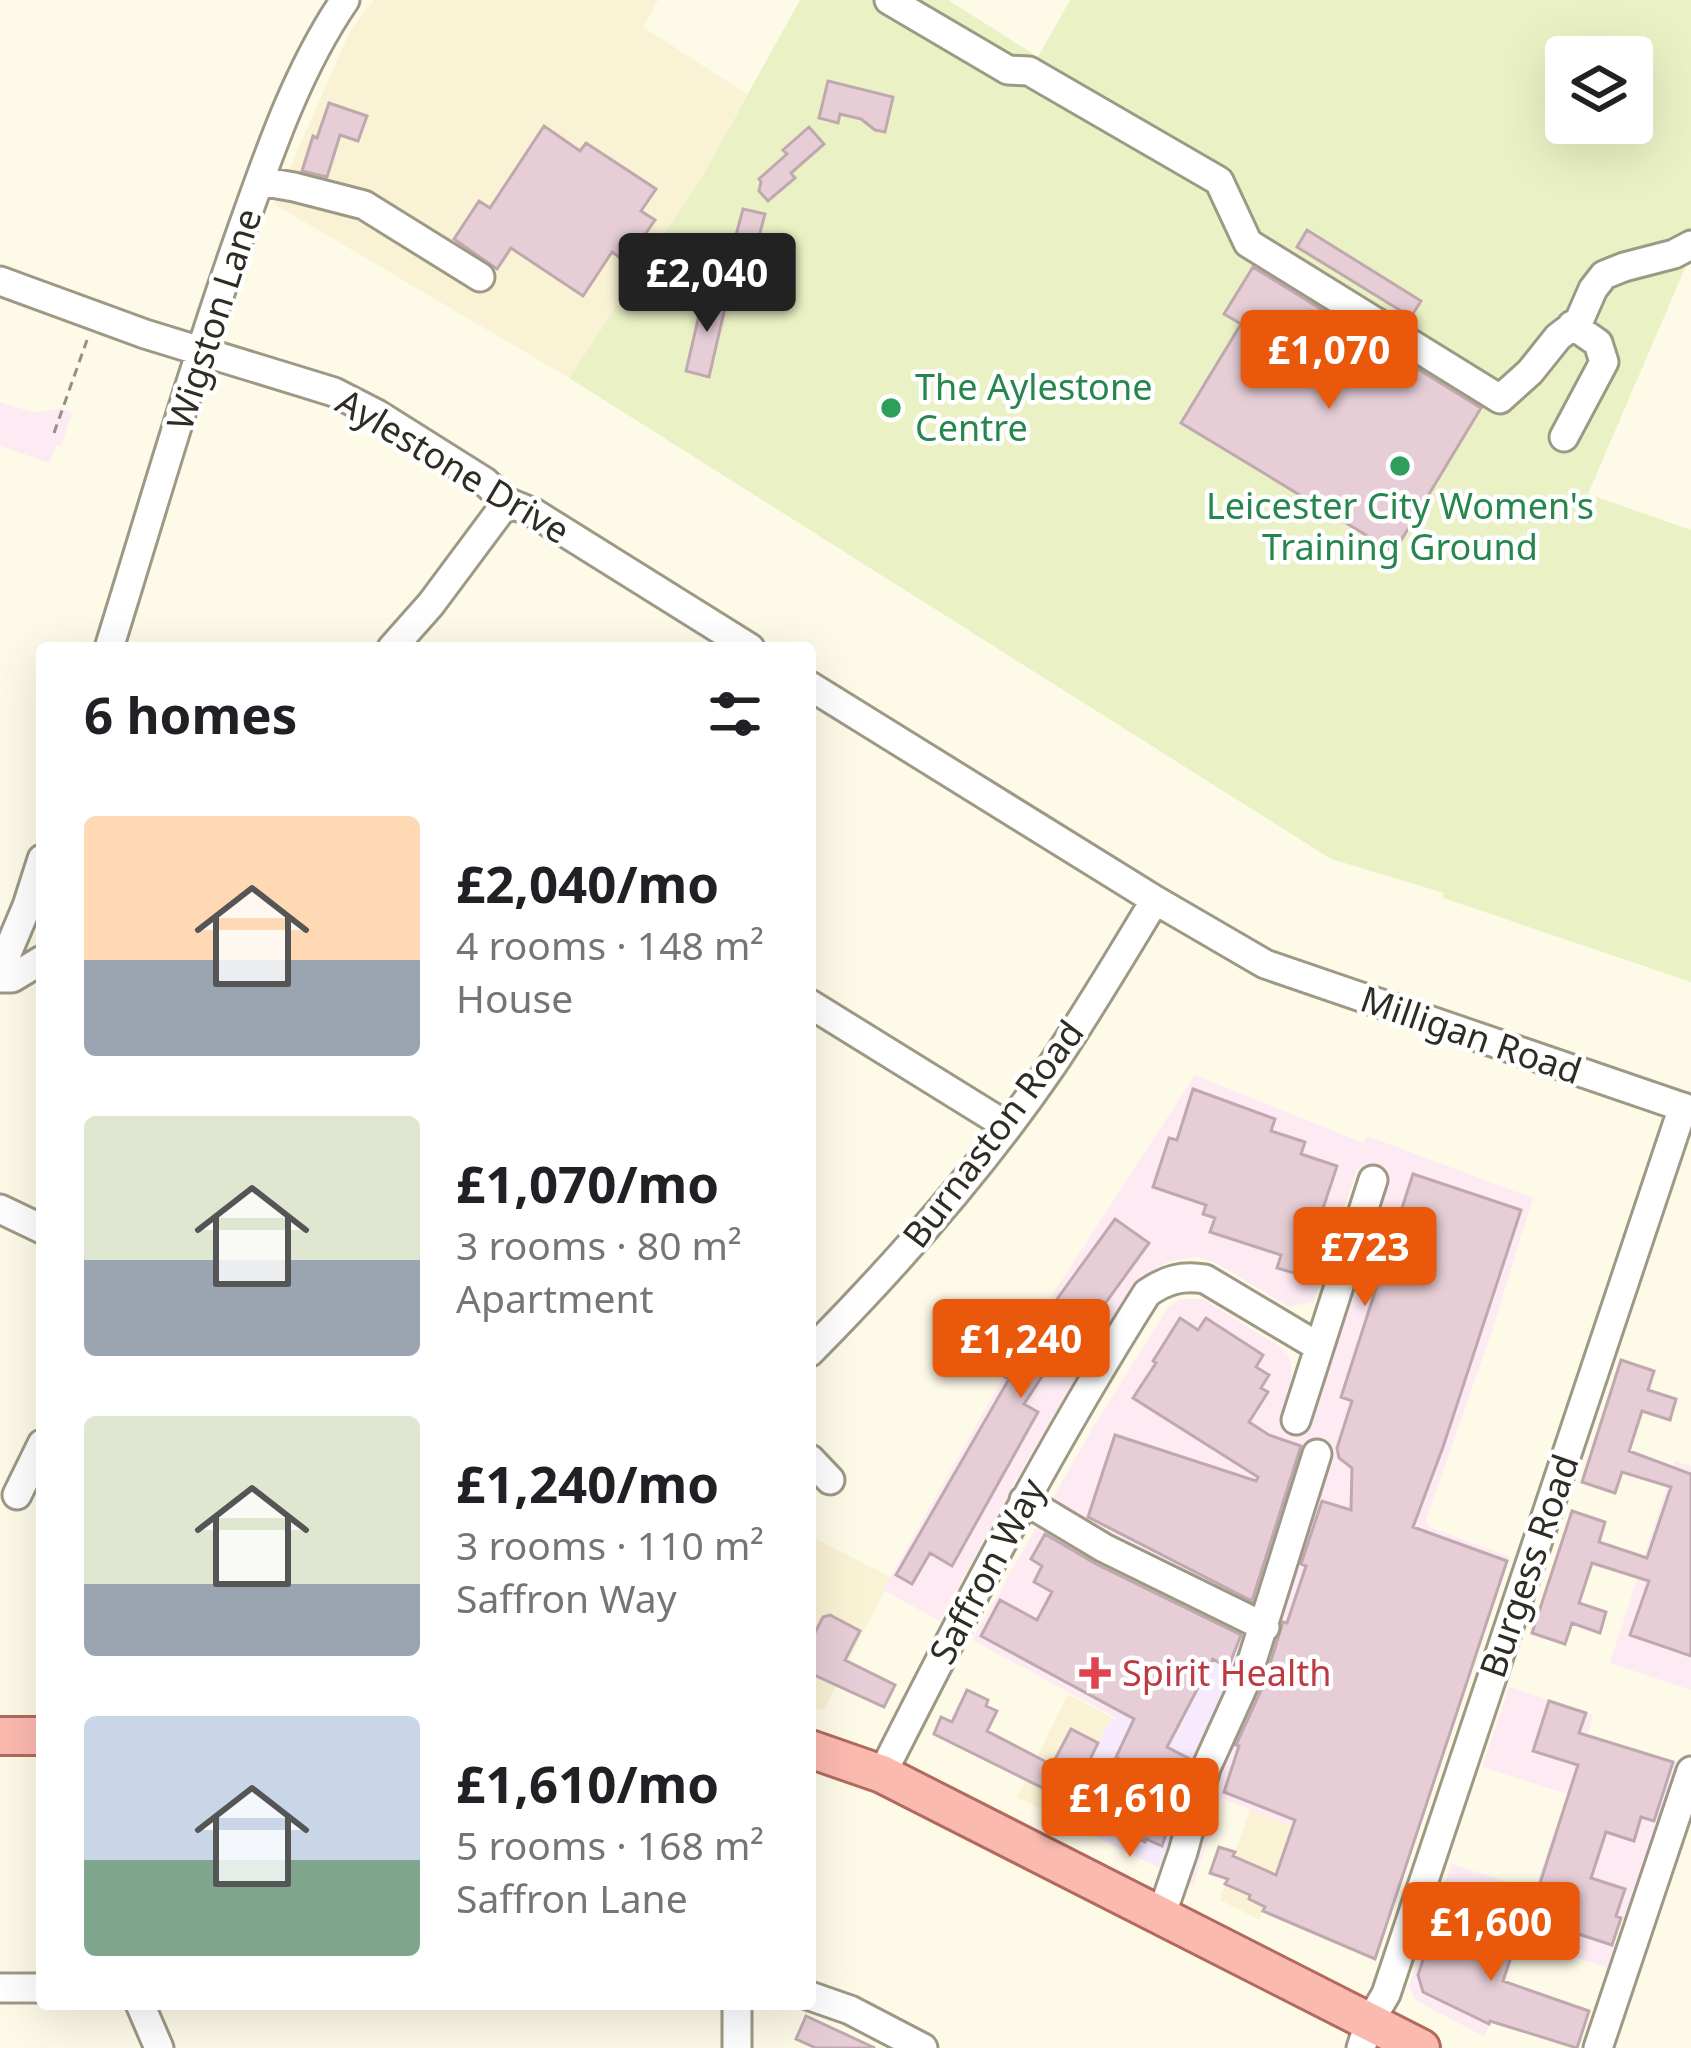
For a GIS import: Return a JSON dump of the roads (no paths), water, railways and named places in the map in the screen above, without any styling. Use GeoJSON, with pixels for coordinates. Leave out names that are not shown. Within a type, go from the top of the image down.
{"type":"FeatureCollection","features":[{"type":"Feature","properties":{"kind":"main road"},"geometry":{"type":"LineString","coordinates":[[0,1736],[36,1736]]}},
{"type":"Feature","properties":{"kind":"main road"},"geometry":{"type":"LineString","coordinates":[[816,1752],[882,1774],[1160,1916],[1365,2036],[1421,2048]]}},
{"type":"Feature","properties":{"kind":"street","name":"Wigston Lane"},"geometry":{"type":"LineString","coordinates":[[111,642],[260,181],[327,26],[345,0]]}},
{"type":"Feature","properties":{"kind":"street"},"geometry":{"type":"LineString","coordinates":[[889,0],[1008,70],[1029,71],[1219,181],[1248,243],[1500,399],[1579,321],[1604,275],[1691,245]]}},
{"type":"Feature","properties":{"kind":"street"},"geometry":{"type":"LineString","coordinates":[[260,181],[364,206],[480,277]]}},
{"type":"Feature","properties":{"kind":"street","name":"Aylestone Drive"},"geometry":{"type":"LineString","coordinates":[[0,281],[334,392],[377,414],[485,482],[507,502],[534,513],[740,642]]}},
{"type":"Feature","properties":{"kind":"street"},"geometry":{"type":"LineString","coordinates":[[1564,437],[1604,362],[1598,343],[1572,326]]}},
{"type":"Feature","properties":{"kind":"street"},"geometry":{"type":"LineString","coordinates":[[397,642],[507,502]]}},
{"type":"Feature","properties":{"kind":"street"},"geometry":{"type":"LineString","coordinates":[[816,690],[1155,900]]}},
{"type":"Feature","properties":{"kind":"street","name":"Milligan Road"},"geometry":{"type":"LineString","coordinates":[[1155,900],[1271,968],[1687,1108]]}},
{"type":"Feature","properties":{"kind":"street","name":"Burnaston Road"},"geometry":{"type":"LineString","coordinates":[[816,1336],[866,1297],[933,1220],[1060,1052],[1155,900]]}},
{"type":"Feature","properties":{"kind":"street"},"geometry":{"type":"LineString","coordinates":[[34,910],[0,974],[12,978],[36,964]]}},
{"type":"Feature","properties":{"kind":"street"},"geometry":{"type":"LineString","coordinates":[[816,1008],[1006,1126]]}},
{"type":"Feature","properties":{"kind":"street","name":"Burgess Road"},"geometry":{"type":"LineString","coordinates":[[1365,2036],[1386,1994],[1687,1108]]}},
{"type":"Feature","properties":{"kind":"street"},"geometry":{"type":"LineString","coordinates":[[1296,1420],[1373,1180]]}},
{"type":"Feature","properties":{"kind":"street"},"geometry":{"type":"LineString","coordinates":[[0,1209],[36,1226]]}},
{"type":"Feature","properties":{"kind":"street","name":"Saffron Way"},"geometry":{"type":"LineString","coordinates":[[882,1774],[1024,1500],[1147,1293],[1190,1276],[1204,1279],[1319,1347]]}},
{"type":"Feature","properties":{"kind":"street"},"geometry":{"type":"LineString","coordinates":[[1160,1916],[1206,1768],[1246,1680],[1317,1454]]}},
{"type":"Feature","properties":{"kind":"street"},"geometry":{"type":"LineString","coordinates":[[17,1496],[36,1456]]}},
{"type":"Feature","properties":{"kind":"street"},"geometry":{"type":"LineString","coordinates":[[816,1465],[830,1480]]}},
{"type":"Feature","properties":{"kind":"street"},"geometry":{"type":"LineString","coordinates":[[1024,1500],[1104,1548],[1264,1627]]}},
{"type":"Feature","properties":{"kind":"street"},"geometry":{"type":"LineString","coordinates":[[1598,2048],[1691,1771]]}},
{"type":"Feature","properties":{"kind":"street"},"geometry":{"type":"LineString","coordinates":[[0,1988],[36,1988]]}},
{"type":"Feature","properties":{"kind":"street"},"geometry":{"type":"LineString","coordinates":[[816,1998],[923,2048]]}},
{"type":"Feature","properties":{"kind":"street"},"geometry":{"type":"LineString","coordinates":[[147,2010],[159,2048]]}},
{"type":"Feature","properties":{"kind":"street"},"geometry":{"type":"LineString","coordinates":[[736,2048],[737,2010]]}},
{"type":"Feature","properties":{"kind":"place","name":"The Aylestone Centre"},"geometry":{"type":"Point","coordinates":[891,408]}},
{"type":"Feature","properties":{"kind":"place","name":"Leicester City Women's Training Ground"},"geometry":{"type":"Point","coordinates":[1400,466]}},
{"type":"Feature","properties":{"kind":"place","name":"Spirit Health"},"geometry":{"type":"Point","coordinates":[1095,1673]}}]}
